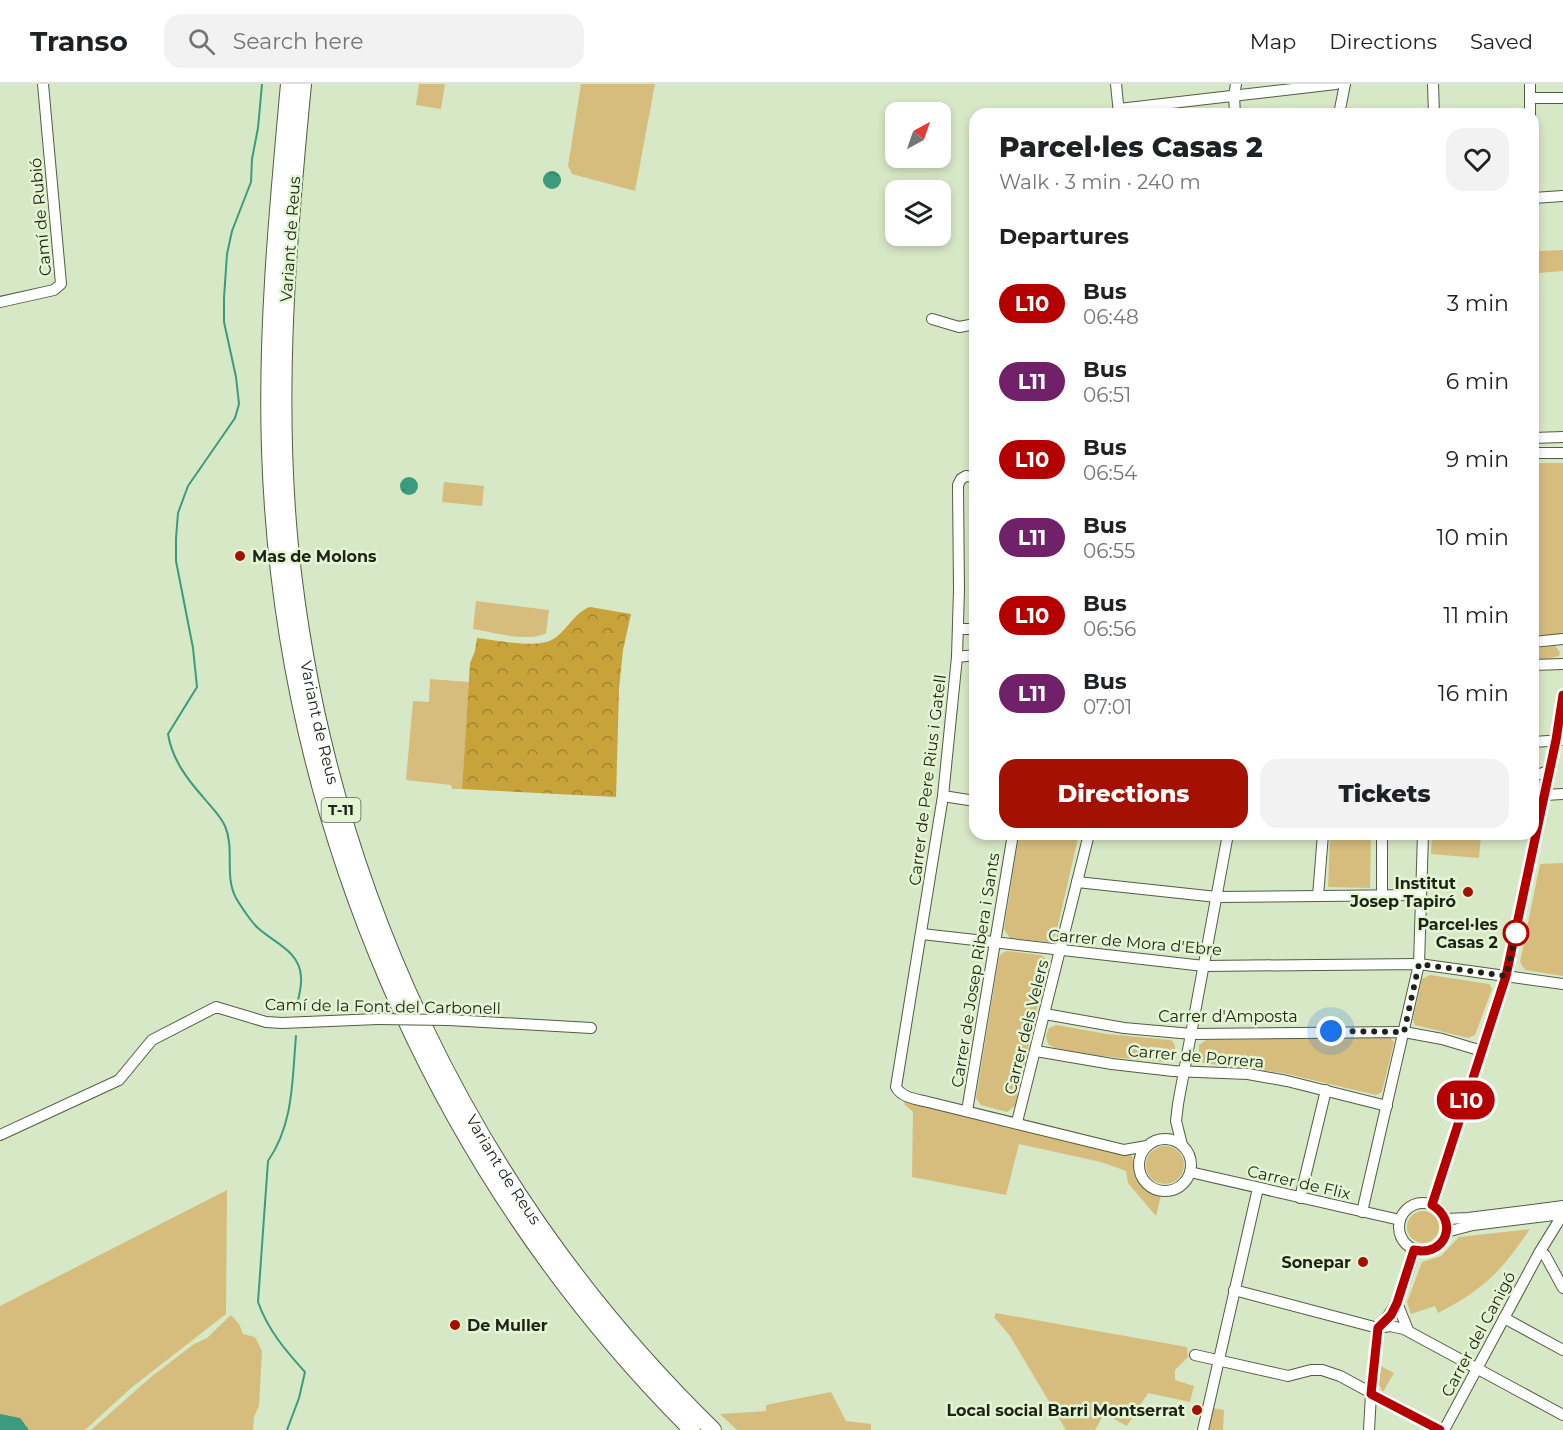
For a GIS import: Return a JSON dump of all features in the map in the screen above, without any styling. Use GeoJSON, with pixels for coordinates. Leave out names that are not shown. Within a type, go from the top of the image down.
{"type":"FeatureCollection","features":[{"type":"Feature","properties":{"kind":"highway","name":"Variant de Reus"},"geometry":{"type":"LineString","coordinates":[[287,84],[273,275],[270,382],[270,451],[276,546],[285,621],[300,702],[318,780],[339,854],[369,938],[408,1029],[451,1110],[503,1198],[549,1265],[608,1339],[660,1399],[692,1430]]}},
{"type":"Feature","properties":{"kind":"highway","name":"Variant de Reus"},"geometry":{"type":"LineString","coordinates":[[303,84],[285,314],[284,447],[289,532],[299,618],[314,700],[331,775],[352,848],[382,932],[422,1025],[461,1101],[516,1192],[560,1257],[619,1331],[671,1389],[713,1430]]}},
{"type":"Feature","properties":{"kind":"street","name":"Camí de Rubió"},"geometry":{"type":"LineString","coordinates":[[0,302],[54,290],[61,284],[43,84]]}},
{"type":"Feature","properties":{"kind":"street"},"geometry":{"type":"LineString","coordinates":[[1116,84],[1119,108]]}},
{"type":"Feature","properties":{"kind":"street"},"geometry":{"type":"LineString","coordinates":[[1235,108],[1236,84]]}},
{"type":"Feature","properties":{"kind":"street"},"geometry":{"type":"LineString","coordinates":[[1142,108],[1336,84]]}},
{"type":"Feature","properties":{"kind":"street"},"geometry":{"type":"LineString","coordinates":[[1340,108],[1345,84]]}},
{"type":"Feature","properties":{"kind":"street"},"geometry":{"type":"LineString","coordinates":[[1433,84],[1434,108]]}},
{"type":"Feature","properties":{"kind":"street"},"geometry":{"type":"LineString","coordinates":[[1530,84],[1530,108]]}},
{"type":"Feature","properties":{"kind":"street"},"geometry":{"type":"LineString","coordinates":[[1530,98],[1563,98]]}},
{"type":"Feature","properties":{"kind":"street"},"geometry":{"type":"LineString","coordinates":[[1539,198],[1563,196]]}},
{"type":"Feature","properties":{"kind":"street"},"geometry":{"type":"LineString","coordinates":[[932,319],[959,327],[969,325]]}},
{"type":"Feature","properties":{"kind":"street"},"geometry":{"type":"LineString","coordinates":[[1539,438],[1563,437]]}},
{"type":"Feature","properties":{"kind":"street"},"geometry":{"type":"LineString","coordinates":[[1539,453],[1563,453]]}},
{"type":"Feature","properties":{"kind":"street","name":"Carrer de Pere Rius i Gatell"},"geometry":{"type":"LineString","coordinates":[[967,1111],[928,1102],[899,1092],[896,1087],[896,1078],[922,934],[943,796],[957,657],[958,485],[961,479],[969,477]]}},
{"type":"Feature","properties":{"kind":"street"},"geometry":{"type":"LineString","coordinates":[[958,629],[969,629]]}},
{"type":"Feature","properties":{"kind":"street"},"geometry":{"type":"LineString","coordinates":[[1539,641],[1563,639]]}},
{"type":"Feature","properties":{"kind":"street"},"geometry":{"type":"LineString","coordinates":[[957,657],[969,656]]}},
{"type":"Feature","properties":{"kind":"street"},"geometry":{"type":"LineString","coordinates":[[1539,665],[1563,664]]}},
{"type":"Feature","properties":{"kind":"street"},"geometry":{"type":"LineString","coordinates":[[1539,819],[1560,740],[1563,695]]}},
{"type":"Feature","properties":{"kind":"street"},"geometry":{"type":"LineString","coordinates":[[1539,742],[1560,740]]}},
{"type":"Feature","properties":{"kind":"street"},"geometry":{"type":"LineString","coordinates":[[1539,774],[1550,771]]}},
{"type":"Feature","properties":{"kind":"street"},"geometry":{"type":"LineString","coordinates":[[1544,795],[1563,794]]}},
{"type":"Feature","properties":{"kind":"street"},"geometry":{"type":"LineString","coordinates":[[943,796],[969,800]]}},
{"type":"Feature","properties":{"kind":"street","name":"Carrer de Josep Ribera i Sants"},"geometry":{"type":"LineString","coordinates":[[967,1111],[1012,840]]}},
{"type":"Feature","properties":{"kind":"street","name":"Carrer dels Velers"},"geometry":{"type":"LineString","coordinates":[[1017,1122],[1088,840]]}},
{"type":"Feature","properties":{"kind":"street"},"geometry":{"type":"LineString","coordinates":[[1182,1144],[1164,1138],[1155,1140],[1147,1146],[1139,1160],[1142,1177],[1149,1184],[1160,1190],[1170,1190],[1179,1187],[1190,1172],[1190,1155],[1182,1144],[1176,1121],[1227,840]]}},
{"type":"Feature","properties":{"kind":"street"},"geometry":{"type":"LineString","coordinates":[[1318,896],[1323,840]]}},
{"type":"Feature","properties":{"kind":"street"},"geometry":{"type":"LineString","coordinates":[[1382,840],[1382,895]]}},
{"type":"Feature","properties":{"kind":"street"},"geometry":{"type":"LineString","coordinates":[[1362,1212],[1419,964],[1423,840]]}},
{"type":"Feature","properties":{"kind":"street"},"geometry":{"type":"LineString","coordinates":[[1432,1205],[1506,976],[1535,840]]}},
{"type":"Feature","properties":{"kind":"street"},"geometry":{"type":"LineString","coordinates":[[1077,882],[1217,897],[1421,895]]}},
{"type":"Feature","properties":{"kind":"street","name":"Carrer de Mora d'Ebre"},"geometry":{"type":"LineString","coordinates":[[922,934],[1204,966],[1419,964],[1563,984]]}},
{"type":"Feature","properties":{"kind":"street","name":"Camí de la Font del Carbonell"},"geometry":{"type":"LineString","coordinates":[[0,1135],[119,1080],[152,1040],[216,1007],[266,1022],[282,1023],[378,1019],[450,1020],[591,1028]]}},
{"type":"Feature","properties":{"kind":"street","name":"Carrer d'Amposta"},"geometry":{"type":"LineString","coordinates":[[1045,1014],[1124,1028],[1192,1034],[1404,1032],[1442,1039],[1482,1051]]}},
{"type":"Feature","properties":{"kind":"street","name":"Carrer de Porrera"},"geometry":{"type":"LineString","coordinates":[[1036,1051],[1112,1064],[1173,1071],[1248,1074],[1326,1090],[1387,1106]]}},
{"type":"Feature","properties":{"kind":"street"},"geometry":{"type":"LineString","coordinates":[[1300,1198],[1326,1090]]}},
{"type":"Feature","properties":{"kind":"street"},"geometry":{"type":"LineString","coordinates":[[1164,1138],[1178,1104]]}},
{"type":"Feature","properties":{"kind":"street"},"geometry":{"type":"LineString","coordinates":[[967,1111],[1124,1149],[1147,1146]]}},
{"type":"Feature","properties":{"kind":"street"},"geometry":{"type":"LineString","coordinates":[[1124,1149],[1139,1160]]}},
{"type":"Feature","properties":{"kind":"street","name":"Carrer de Flix"},"geometry":{"type":"LineString","coordinates":[[1190,1172],[1400,1220]]}},
{"type":"Feature","properties":{"kind":"street"},"geometry":{"type":"LineString","coordinates":[[1203,1430],[1258,1188]]}},
{"type":"Feature","properties":{"kind":"street"},"geometry":{"type":"LineString","coordinates":[[1423,1203],[1432,1205],[1440,1210],[1445,1219],[1446,1232],[1442,1241],[1432,1249],[1414,1250],[1401,1237],[1400,1220],[1404,1212],[1412,1206],[1423,1203]]}},
{"type":"Feature","properties":{"kind":"street"},"geometry":{"type":"LineString","coordinates":[[1445,1219],[1563,1206]]}},
{"type":"Feature","properties":{"kind":"street"},"geometry":{"type":"LineString","coordinates":[[1446,1232],[1473,1225],[1563,1214]]}},
{"type":"Feature","properties":{"kind":"street","name":"Carrer del Canigó"},"geometry":{"type":"LineString","coordinates":[[1442,1430],[1546,1240],[1563,1214]]}},
{"type":"Feature","properties":{"kind":"street"},"geometry":{"type":"LineString","coordinates":[[1540,1217],[1546,1224],[1546,1240]]}},
{"type":"Feature","properties":{"kind":"street"},"geometry":{"type":"LineString","coordinates":[[1369,1430],[1378,1328],[1391,1315],[1397,1303],[1414,1250]]}},
{"type":"Feature","properties":{"kind":"street"},"geometry":{"type":"LineString","coordinates":[[1539,1253],[1545,1255],[1563,1288]]}},
{"type":"Feature","properties":{"kind":"street"},"geometry":{"type":"LineString","coordinates":[[1233,1290],[1378,1328],[1390,1326],[1408,1330],[1563,1415]]}},
{"type":"Feature","properties":{"kind":"street"},"geometry":{"type":"LineString","coordinates":[[1397,1303],[1408,1330]]}},
{"type":"Feature","properties":{"kind":"street"},"geometry":{"type":"LineString","coordinates":[[1504,1318],[1563,1350]]}},
{"type":"Feature","properties":{"kind":"street"},"geometry":{"type":"LineString","coordinates":[[1195,1355],[1288,1376],[1311,1370],[1322,1370],[1442,1430]]}},
{"type":"Feature","properties":{"kind":"shaded area"},"geometry":{"type":"Polygon","coordinates":[[[419,84],[445,84],[441,109],[416,105],[419,84]]]}},
{"type":"Feature","properties":{"kind":"shaded area"},"geometry":{"type":"Polygon","coordinates":[[[581,84],[655,84],[635,191],[572,174],[568,166],[581,84]]]}},
{"type":"Feature","properties":{"kind":"shaded area"},"geometry":{"type":"Polygon","coordinates":[[[1563,250],[1563,271],[1539,273],[1539,251],[1563,250]]]}},
{"type":"Feature","properties":{"kind":"shaded area"},"geometry":{"type":"Polygon","coordinates":[[[1563,463],[1563,632],[1560,635],[1539,637],[1539,464],[1563,463]]]}},
{"type":"Feature","properties":{"kind":"shaded area"},"geometry":{"type":"Polygon","coordinates":[[[444,482],[484,486],[482,506],[442,502],[444,482]]]}},
{"type":"Feature","properties":{"kind":"shaded area"},"geometry":{"type":"Polygon","coordinates":[[[476,601],[549,610],[546,633],[539,636],[520,637],[473,629],[476,601]]]}},
{"type":"Feature","properties":{"kind":"shaded area"},"geometry":{"type":"Polygon","coordinates":[[[1555,646],[1560,652],[1559,656],[1542,660],[1539,658],[1539,649],[1555,646]]]}},
{"type":"Feature","properties":{"kind":"shaded area"},"geometry":{"type":"Polygon","coordinates":[[[430,679],[469,682],[462,789],[452,789],[451,785],[406,780],[413,701],[429,702],[430,679]]]}},
{"type":"Feature","properties":{"kind":"shaded area"},"geometry":{"type":"Polygon","coordinates":[[[1018,840],[1078,840],[1056,934],[1052,940],[1047,942],[1010,938],[1004,929],[1018,840]]]}},
{"type":"Feature","properties":{"kind":"shaded area"},"geometry":{"type":"Polygon","coordinates":[[[1330,840],[1371,840],[1370,888],[1328,887],[1330,840]]]}},
{"type":"Feature","properties":{"kind":"shaded area"},"geometry":{"type":"Polygon","coordinates":[[[1432,840],[1481,840],[1479,858],[1431,854],[1432,840]]]}},
{"type":"Feature","properties":{"kind":"shaded area"},"geometry":{"type":"Polygon","coordinates":[[[1563,863],[1563,976],[1525,970],[1520,962],[1540,864],[1563,863]]]}},
{"type":"Feature","properties":{"kind":"shaded area"},"geometry":{"type":"Polygon","coordinates":[[[1007,951],[1041,955],[1047,963],[1015,1106],[1007,1112],[981,1105],[976,1098],[999,957],[1007,951]]]}},
{"type":"Feature","properties":{"kind":"shaded area"},"geometry":{"type":"Polygon","coordinates":[[[1430,975],[1489,984],[1492,989],[1475,1035],[1468,1038],[1415,1025],[1413,1019],[1422,979],[1430,975]]]}},
{"type":"Feature","properties":{"kind":"shaded area"},"geometry":{"type":"Polygon","coordinates":[[[1056,1025],[1107,1034],[1171,1040],[1175,1045],[1175,1052],[1172,1060],[1166,1062],[1101,1056],[1055,1048],[1048,1044],[1046,1036],[1049,1028],[1056,1025]]]}},
{"type":"Feature","properties":{"kind":"shaded area"},"geometry":{"type":"Polygon","coordinates":[[[1387,1037],[1394,1042],[1382,1092],[1376,1095],[1283,1073],[1203,1063],[1199,1058],[1199,1045],[1206,1040],[1387,1037]]]}},
{"type":"Feature","properties":{"kind":"shaded area"},"geometry":{"type":"Polygon","coordinates":[[[905,1100],[1131,1155],[1142,1183],[1161,1196],[1156,1216],[1128,1183],[1126,1171],[1101,1162],[1019,1144],[1006,1195],[912,1177],[913,1112],[904,1104],[905,1100]]]}},
{"type":"Feature","properties":{"kind":"shaded area"},"geometry":{"type":"Polygon","coordinates":[[[1165,1146],[1179,1151],[1184,1165],[1179,1179],[1165,1184],[1151,1179],[1146,1165],[1151,1151],[1165,1146]]]}},
{"type":"Feature","properties":{"kind":"shaded area"},"geometry":{"type":"Polygon","coordinates":[[[227,1190],[226,1314],[131,1388],[85,1430],[0,1430],[0,1306],[227,1190]]]}},
{"type":"Feature","properties":{"kind":"shaded area"},"geometry":{"type":"Polygon","coordinates":[[[1423,1211],[1435,1215],[1439,1227],[1435,1239],[1423,1243],[1411,1239],[1407,1227],[1411,1215],[1423,1211]]]}},
{"type":"Feature","properties":{"kind":"shaded area"},"geometry":{"type":"Polygon","coordinates":[[[1530,1229],[1500,1268],[1468,1296],[1438,1313],[1435,1306],[1411,1314],[1407,1302],[1422,1262],[1441,1256],[1459,1237],[1530,1229]]]}},
{"type":"Feature","properties":{"kind":"shaded area"},"geometry":{"type":"Polygon","coordinates":[[[996,1313],[1187,1347],[1188,1357],[1175,1370],[1175,1380],[1194,1386],[1190,1402],[1148,1393],[1127,1426],[1104,1414],[1095,1430],[1066,1430],[1010,1336],[994,1317],[996,1313]]]}},
{"type":"Feature","properties":{"kind":"shaded area"},"geometry":{"type":"Polygon","coordinates":[[[231,1315],[239,1324],[243,1334],[255,1337],[262,1351],[259,1406],[254,1417],[253,1430],[91,1430],[151,1377],[194,1344],[207,1338],[231,1315]]]}},
{"type":"Feature","properties":{"kind":"shaded area"},"geometry":{"type":"Polygon","coordinates":[[[1379,1365],[1394,1373],[1383,1392],[1377,1381],[1379,1365]]]}},
{"type":"Feature","properties":{"kind":"shaded area"},"geometry":{"type":"Polygon","coordinates":[[[831,1392],[846,1421],[871,1424],[871,1430],[737,1430],[720,1414],[766,1411],[766,1405],[831,1392]]]}},
{"type":"Feature","properties":{"kind":"shaded area"},"geometry":{"type":"Polygon","coordinates":[[[1213,1408],[1224,1410],[1223,1430],[1208,1430],[1213,1408]]]}},
{"type":"Feature","properties":{"kind":"green space"},"geometry":{"type":"Polygon","coordinates":[[[590,607],[631,614],[623,650],[619,689],[616,797],[462,789],[470,663],[477,638],[528,644],[548,642],[590,607]]]}},
{"type":"Feature","properties":{"kind":"water"},"geometry":{"type":"Polygon","coordinates":[[[548,171],[556,171],[561,176],[559,187],[548,189],[543,184],[543,176],[548,171]]]}},
{"type":"Feature","properties":{"kind":"water"},"geometry":{"type":"Polygon","coordinates":[[[405,477],[413,477],[418,482],[416,493],[405,495],[400,490],[400,482],[405,477]]]}},
{"type":"Feature","properties":{"kind":"water"},"geometry":{"type":"Polygon","coordinates":[[[0,1414],[20,1418],[29,1430],[0,1430],[0,1414]]]}},
{"type":"Feature","properties":{"kind":"waterway"},"geometry":{"type":"LineString","coordinates":[[262,84],[251,182],[232,231],[227,254],[224,322],[236,377],[239,404],[235,418],[188,486],[178,513],[176,561],[193,648],[197,687],[168,734],[181,768],[225,826],[229,844],[232,890],[236,898],[255,926],[285,948],[300,968],[301,981],[296,1009]]}},
{"type":"Feature","properties":{"kind":"waterway"},"geometry":{"type":"LineString","coordinates":[[287,1430],[299,1398],[305,1372],[278,1339],[258,1302],[268,1161],[277,1147],[287,1116],[296,1036]]}},
{"type":"Feature","properties":{"kind":"bus line","name":"L10"},"geometry":{"type":"LineString","coordinates":[[1539,820],[1563,695]]}},
{"type":"Feature","properties":{"kind":"bus line","name":"L10"},"geometry":{"type":"LineString","coordinates":[[1440,1430],[1371,1394],[1378,1328],[1391,1315],[1397,1303],[1414,1250],[1432,1249],[1445,1237],[1447,1227],[1445,1219],[1440,1210],[1432,1205],[1506,976],[1535,840]]}},
{"type":"Feature","properties":{"kind":"place","name":"Mas de Molons"},"geometry":{"type":"Point","coordinates":[240,556]}},
{"type":"Feature","properties":{"kind":"place","name":"Institut Josep Tapiró"},"geometry":{"type":"Point","coordinates":[1468,892]}},
{"type":"Feature","properties":{"kind":"place","name":"Parcel·les Casas 2"},"geometry":{"type":"Point","coordinates":[1516,933]}},
{"type":"Feature","properties":{"kind":"place","name":"Sonepar"},"geometry":{"type":"Point","coordinates":[1363,1262]}},
{"type":"Feature","properties":{"kind":"place","name":"De Muller"},"geometry":{"type":"Point","coordinates":[455,1325]}},
{"type":"Feature","properties":{"kind":"place","name":"Local social Barri Montserrat"},"geometry":{"type":"Point","coordinates":[1197,1410]}},
{"type":"Feature","properties":{"kind":"route"},"geometry":{"type":"LineString","coordinates":[[1331,1031],[1404,1032],[1419,964],[1506,976],[1516,933]]}}]}
